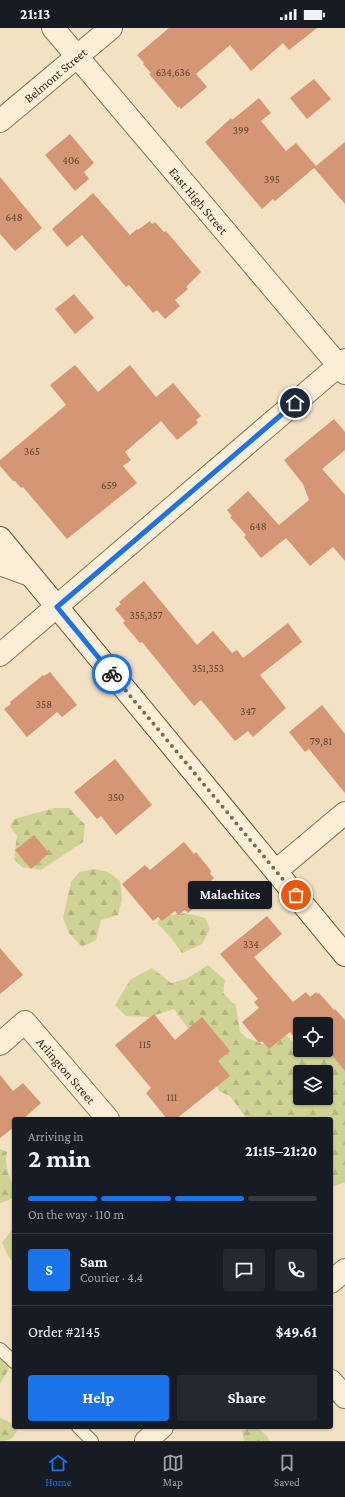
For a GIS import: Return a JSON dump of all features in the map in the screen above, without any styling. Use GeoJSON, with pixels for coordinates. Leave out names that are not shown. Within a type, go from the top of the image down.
{"type":"FeatureCollection","features":[{"type":"Feature","properties":{"kind":"street","name":"East High Street"},"geometry":{"type":"LineString","coordinates":[[53,28],[343,366]]}},
{"type":"Feature","properties":{"kind":"street","name":"Belmont Street"},"geometry":{"type":"LineString","coordinates":[[0,121],[111,28]]}},
{"type":"Feature","properties":{"kind":"street"},"geometry":{"type":"LineString","coordinates":[[0,655],[343,366]]}},
{"type":"Feature","properties":{"kind":"street"},"geometry":{"type":"LineString","coordinates":[[0,538],[345,955]]}},
{"type":"Feature","properties":{"kind":"street"},"geometry":{"type":"LineString","coordinates":[[0,564],[30,575]]}},
{"type":"Feature","properties":{"kind":"street"},"geometry":{"type":"LineString","coordinates":[[276,871],[345,813]]}},
{"type":"Feature","properties":{"kind":"street","name":"Arlington Street"},"geometry":{"type":"LineString","coordinates":[[0,1044],[25,1022],[106,1117]]}},
{"type":"Feature","properties":{"kind":"street"},"geometry":{"type":"LineString","coordinates":[[333,1280],[345,1270]]}},
{"type":"Feature","properties":{"kind":"street"},"geometry":{"type":"LineString","coordinates":[[333,1383],[345,1397]]}},
{"type":"Feature","properties":{"kind":"street"},"geometry":{"type":"LineString","coordinates":[[146,1441],[160,1429]]}},
{"type":"Feature","properties":{"kind":"lane"},"geometry":{"type":"LineString","coordinates":[[0,1349],[12,1360]]}},
{"type":"Feature","properties":{"kind":"lane"},"geometry":{"type":"LineString","coordinates":[[80,1429],[92,1441]]}},
{"type":"Feature","properties":{"kind":"green space"},"geometry":{"type":"Polygon","coordinates":[[[55,808],[69,808],[85,825],[83,842],[41,870],[22,867],[14,859],[17,836],[10,826],[14,819],[55,808]]]}},
{"type":"Feature","properties":{"kind":"green space"},"geometry":{"type":"Polygon","coordinates":[[[94,869],[108,872],[120,881],[122,899],[118,915],[101,920],[96,940],[82,947],[69,933],[63,918],[71,882],[79,872],[94,869]]]}},
{"type":"Feature","properties":{"kind":"green space"},"geometry":{"type":"Polygon","coordinates":[[[185,913],[205,918],[210,929],[202,944],[182,953],[157,923],[162,916],[185,913]]]}},
{"type":"Feature","properties":{"kind":"green space"},"geometry":{"type":"Polygon","coordinates":[[[208,965],[225,980],[223,993],[236,1006],[240,1032],[247,1038],[263,1044],[279,1028],[293,1042],[293,1057],[333,1057],[333,1039],[345,1059],[345,1182],[333,1186],[333,1117],[246,1117],[230,1096],[219,1091],[212,1073],[192,1034],[174,1009],[149,1017],[126,1016],[115,1005],[130,980],[152,968],[171,983],[186,979],[208,965]]]}},
{"type":"Feature","properties":{"kind":"green space"},"geometry":{"type":"Polygon","coordinates":[[[0,1149],[7,1152],[6,1164],[12,1186],[12,1199],[0,1203],[0,1149]]]}},
{"type":"Feature","properties":{"kind":"green space"},"geometry":{"type":"Polygon","coordinates":[[[12,1230],[12,1262],[10,1259],[2,1243],[12,1230]]]}},
{"type":"Feature","properties":{"kind":"green space"},"geometry":{"type":"Polygon","coordinates":[[[0,1355],[10,1367],[0,1384],[0,1355]]]}},
{"type":"Feature","properties":{"kind":"green space"},"geometry":{"type":"Polygon","coordinates":[[[0,1418],[12,1424],[12,1429],[16,1429],[17,1431],[12,1438],[6,1441],[0,1441],[0,1418]]]}},
{"type":"Feature","properties":{"kind":"green space"},"geometry":{"type":"Polygon","coordinates":[[[247,1429],[259,1429],[267,1436],[269,1441],[244,1441],[242,1431],[247,1429]]]}},
{"type":"Feature","properties":{"kind":"building"},"geometry":{"type":"Polygon","coordinates":[[[169,28],[317,28],[289,50],[283,43],[251,71],[230,45],[196,74],[207,87],[181,109],[179,106],[178,108],[149,74],[151,73],[137,55],[169,28]]]}},
{"type":"Feature","properties":{"kind":"building"},"geometry":{"type":"Polygon","coordinates":[[[314,79],[331,99],[307,119],[290,98],[314,79]]]}},
{"type":"Feature","properties":{"kind":"building"},"geometry":{"type":"Polygon","coordinates":[[[259,98],[271,113],[261,121],[286,151],[296,143],[316,166],[345,142],[345,204],[314,168],[275,201],[273,199],[262,209],[205,142],[231,118],[232,120],[259,98]]]}},
{"type":"Feature","properties":{"kind":"building"},"geometry":{"type":"Polygon","coordinates":[[[70,134],[94,163],[84,172],[89,179],[75,191],[45,155],[70,134]]]}},
{"type":"Feature","properties":{"kind":"building"},"geometry":{"type":"Polygon","coordinates":[[[0,177],[42,228],[15,251],[0,234],[0,177]]]}},
{"type":"Feature","properties":{"kind":"building"},"geometry":{"type":"Polygon","coordinates":[[[93,193],[130,235],[150,221],[152,224],[155,222],[164,232],[166,231],[201,272],[186,287],[188,289],[175,300],[180,306],[165,319],[157,310],[153,313],[129,285],[126,287],[82,235],[67,247],[52,229],[93,193]]]}},
{"type":"Feature","properties":{"kind":"building"},"geometry":{"type":"Polygon","coordinates":[[[74,294],[94,318],[75,334],[55,309],[74,294]]]}},
{"type":"Feature","properties":{"kind":"building"},"geometry":{"type":"Polygon","coordinates":[[[75,365],[98,392],[130,365],[156,397],[173,383],[201,416],[196,420],[198,423],[177,440],[161,421],[125,452],[131,460],[123,466],[137,483],[67,539],[23,487],[21,488],[15,481],[13,481],[0,466],[0,460],[66,405],[50,385],[75,365]]]}},
{"type":"Feature","properties":{"kind":"building"},"geometry":{"type":"Polygon","coordinates":[[[334,419],[345,432],[345,450],[322,469],[345,495],[345,561],[333,547],[310,566],[286,538],[261,558],[244,537],[246,535],[230,517],[232,516],[227,510],[248,491],[279,525],[309,500],[303,484],[284,460],[334,419]]]}},
{"type":"Feature","properties":{"kind":"building"},"geometry":{"type":"Polygon","coordinates":[[[144,581],[197,645],[213,631],[232,653],[237,650],[243,658],[288,623],[302,642],[260,675],[286,708],[253,737],[248,731],[235,741],[201,700],[194,706],[142,642],[140,643],[123,623],[125,621],[115,609],[121,604],[119,602],[144,581]]]}},
{"type":"Feature","properties":{"kind":"building"},"geometry":{"type":"Polygon","coordinates":[[[50,672],[77,705],[62,717],[57,712],[27,737],[4,709],[11,704],[10,702],[43,675],[44,676],[50,672]]]}},
{"type":"Feature","properties":{"kind":"building"},"geometry":{"type":"Polygon","coordinates":[[[322,705],[345,734],[345,793],[309,749],[305,752],[289,732],[322,705]]]}},
{"type":"Feature","properties":{"kind":"building"},"geometry":{"type":"Polygon","coordinates":[[[115,759],[152,805],[116,835],[101,816],[97,819],[74,792],[115,759]]]}},
{"type":"Feature","properties":{"kind":"building"},"geometry":{"type":"Polygon","coordinates":[[[34,835],[49,853],[31,869],[15,850],[34,835]]]}},
{"type":"Feature","properties":{"kind":"building"},"geometry":{"type":"Polygon","coordinates":[[[184,842],[194,854],[196,852],[211,871],[210,874],[214,878],[211,881],[217,889],[188,913],[185,910],[178,915],[175,911],[162,921],[158,917],[153,921],[122,884],[145,865],[150,870],[184,842]]]}},
{"type":"Feature","properties":{"kind":"building"},"geometry":{"type":"Polygon","coordinates":[[[267,916],[282,934],[254,957],[293,1002],[306,992],[310,997],[316,992],[317,994],[319,993],[345,1020],[345,1071],[333,1056],[333,1017],[293,1017],[293,1036],[290,1032],[269,1049],[262,1041],[259,1043],[242,1022],[259,1008],[254,1002],[258,999],[220,954],[267,916]]]}},
{"type":"Feature","properties":{"kind":"building"},"geometry":{"type":"Polygon","coordinates":[[[0,948],[23,975],[0,994],[0,948]]]}},
{"type":"Feature","properties":{"kind":"building"},"geometry":{"type":"Polygon","coordinates":[[[154,1014],[175,1040],[202,1017],[230,1051],[218,1061],[230,1076],[179,1117],[165,1117],[146,1093],[151,1088],[115,1045],[154,1014]]]}},
{"type":"Feature","properties":{"kind":"building"},"geometry":{"type":"Polygon","coordinates":[[[0,1075],[13,1091],[23,1083],[41,1103],[25,1117],[12,1117],[12,1129],[0,1138],[0,1075]]]}},
{"type":"Feature","properties":{"kind":"way so far"},"geometry":{"type":"LineString","coordinates":[[112,674],[296,895]]}},
{"type":"Feature","properties":{"kind":"place","name":"Malachites"},"geometry":{"type":"Point","coordinates":[296,895]}},
{"type":"Feature","properties":{"kind":"route"},"geometry":{"type":"LineString","coordinates":[[112,674],[57,607],[295,403]]}}]}
